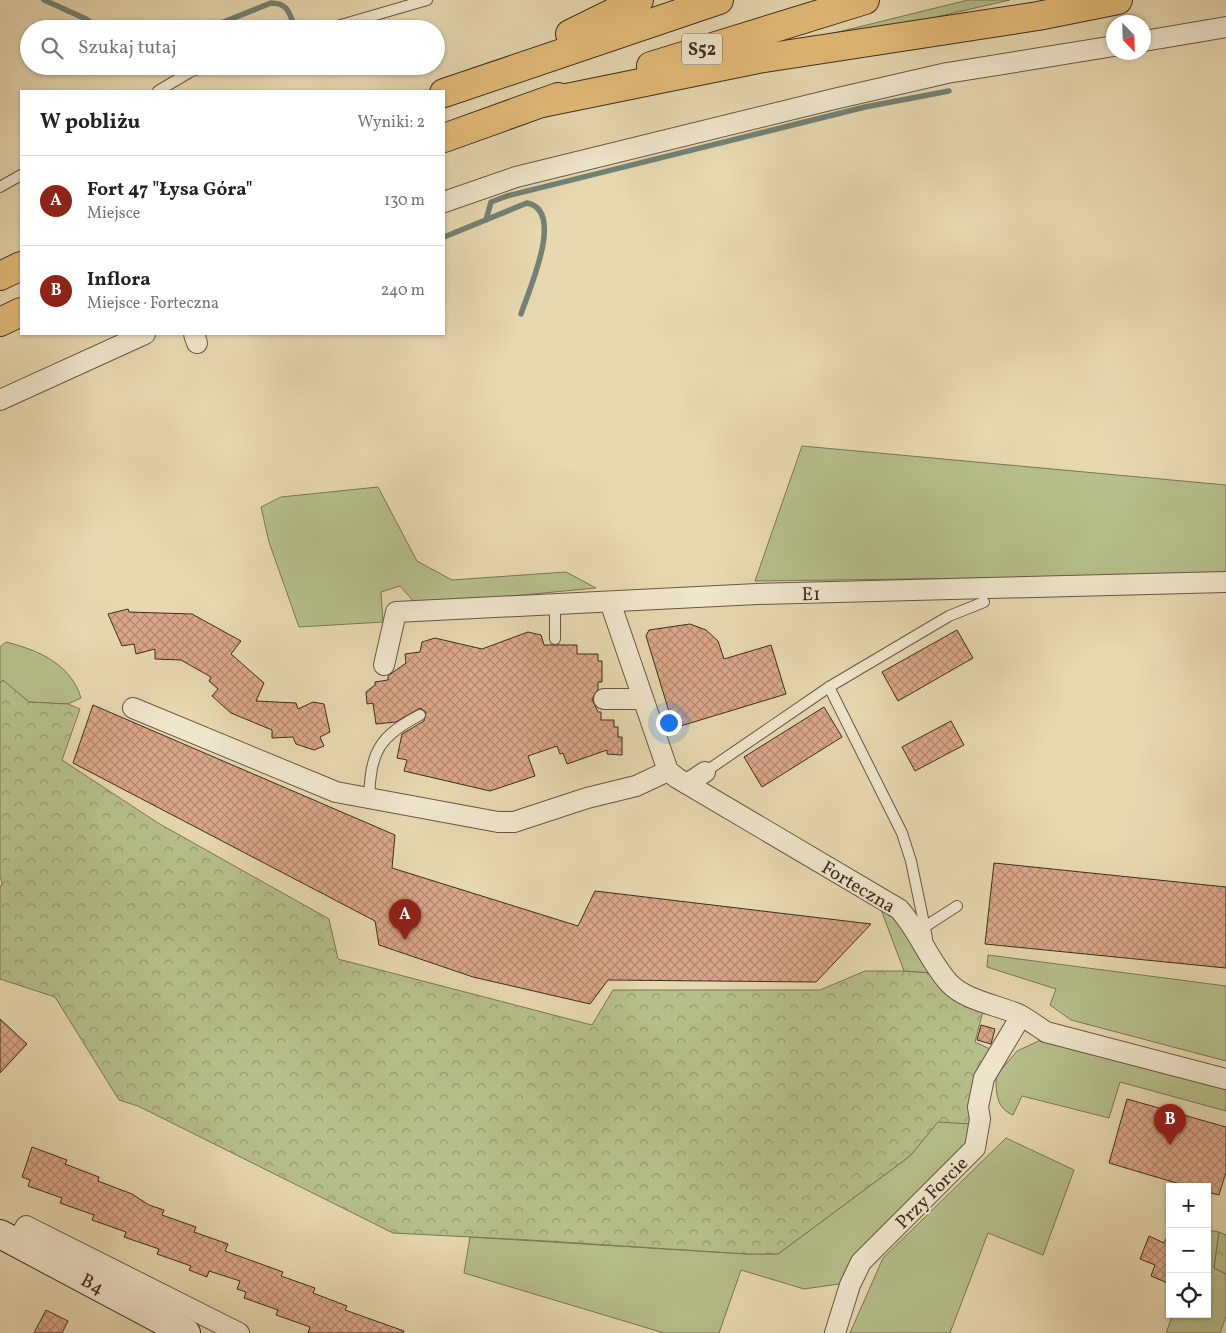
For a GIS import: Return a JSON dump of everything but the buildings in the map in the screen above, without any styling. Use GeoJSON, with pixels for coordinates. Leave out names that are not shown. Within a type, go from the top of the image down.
{"type":"FeatureCollection","features":[{"type":"Feature","properties":{"kind":"highway"},"geometry":{"type":"LineString","coordinates":[[474,82],[639,0]]}},
{"type":"Feature","properties":{"kind":"highway","name":"S52"},"geometry":{"type":"LineString","coordinates":[[445,93],[719,0]]}},
{"type":"Feature","properties":{"kind":"highway","name":"S52"},"geometry":{"type":"LineString","coordinates":[[445,138],[716,45],[865,0]]}},
{"type":"Feature","properties":{"kind":"highway"},"geometry":{"type":"LineString","coordinates":[[542,103],[758,59],[1038,16],[1118,0]]}},
{"type":"Feature","properties":{"kind":"highway"},"geometry":{"type":"LineString","coordinates":[[0,276],[20,266]]}},
{"type":"Feature","properties":{"kind":"highway"},"geometry":{"type":"LineString","coordinates":[[0,322],[20,312]]}},
{"type":"Feature","properties":{"kind":"street"},"geometry":{"type":"LineString","coordinates":[[1151,40],[1226,28]]}},
{"type":"Feature","properties":{"kind":"street"},"geometry":{"type":"LineString","coordinates":[[445,202],[516,178],[834,99],[947,73],[1106,47]]}},
{"type":"Feature","properties":{"kind":"street"},"geometry":{"type":"LineString","coordinates":[[0,400],[142,335]]}},
{"type":"Feature","properties":{"kind":"street","name":"E1"},"geometry":{"type":"LineString","coordinates":[[384,665],[396,612],[757,594],[1226,582]]}},
{"type":"Feature","properties":{"kind":"street"},"geometry":{"type":"LineString","coordinates":[[984,602],[1046,587]]}},
{"type":"Feature","properties":{"kind":"street"},"geometry":{"type":"LineString","coordinates":[[134,708],[336,792],[498,822],[514,822],[587,798],[644,784],[668,771],[610,602]]}},
{"type":"Feature","properties":{"kind":"street"},"geometry":{"type":"LineString","coordinates":[[604,699],[643,699]]}},
{"type":"Feature","properties":{"kind":"street","name":"Forteczna"},"geometry":{"type":"LineString","coordinates":[[668,771],[899,909],[912,924],[934,963],[950,984],[976,999],[1021,1016],[1046,1032],[1226,1079]]}},
{"type":"Feature","properties":{"kind":"street"},"geometry":{"type":"LineString","coordinates":[[687,784],[705,772]]}},
{"type":"Feature","properties":{"kind":"street","name":"Przy Forcie"},"geometry":{"type":"LineString","coordinates":[[835,1333],[850,1285],[861,1262],[975,1148],[980,1119],[978,1106],[984,1078],[1021,1016]]}},
{"type":"Feature","properties":{"kind":"street"},"geometry":{"type":"LineString","coordinates":[[8,1238],[26,1226],[239,1333]]}},
{"type":"Feature","properties":{"kind":"street","name":"B4"},"geometry":{"type":"LineString","coordinates":[[8,1238],[186,1333]]}},
{"type":"Feature","properties":{"kind":"lane"},"geometry":{"type":"LineString","coordinates":[[358,20],[427,0]]}},
{"type":"Feature","properties":{"kind":"lane"},"geometry":{"type":"LineString","coordinates":[[160,90],[185,75]]}},
{"type":"Feature","properties":{"kind":"lane"},"geometry":{"type":"LineString","coordinates":[[0,187],[20,175]]}},
{"type":"Feature","properties":{"kind":"lane"},"geometry":{"type":"LineString","coordinates":[[705,772],[829,687],[949,616],[984,602]]}},
{"type":"Feature","properties":{"kind":"lane"},"geometry":{"type":"LineString","coordinates":[[555,605],[555,639]]}},
{"type":"Feature","properties":{"kind":"lane"},"geometry":{"type":"LineString","coordinates":[[829,687],[902,834],[911,861],[924,928],[934,963]]}},
{"type":"Feature","properties":{"kind":"lane"},"geometry":{"type":"LineString","coordinates":[[369,798],[371,768],[382,744],[396,728],[420,715]]}},
{"type":"Feature","properties":{"kind":"lane"},"geometry":{"type":"LineString","coordinates":[[924,928],[957,906]]}},
{"type":"Feature","properties":{"kind":"green space"},"geometry":{"type":"Polygon","coordinates":[[[968,0],[1010,0],[927,19],[830,34],[968,0]]]}},
{"type":"Feature","properties":{"kind":"green space"},"geometry":{"type":"Polygon","coordinates":[[[802,446],[1226,485],[1226,575],[755,581],[802,446]]]}},
{"type":"Feature","properties":{"kind":"green space"},"geometry":{"type":"Polygon","coordinates":[[[378,487],[417,561],[452,580],[566,572],[596,588],[417,605],[400,586],[381,592],[383,622],[299,627],[269,542],[261,507],[281,497],[378,487]]]}},
{"type":"Feature","properties":{"kind":"green space"},"geometry":{"type":"Polygon","coordinates":[[[6,642],[30,649],[52,660],[70,676],[81,698],[68,704],[29,702],[3,681],[0,683],[0,647],[6,642]]]}},
{"type":"Feature","properties":{"kind":"green space"},"geometry":{"type":"Polygon","coordinates":[[[3,680],[29,702],[68,704],[80,709],[62,760],[158,823],[329,919],[338,959],[592,1025],[613,990],[820,990],[865,971],[931,973],[984,1007],[975,1042],[992,1050],[971,1124],[938,1122],[910,1156],[778,1254],[747,1254],[393,1233],[138,1106],[119,1100],[55,997],[0,979],[0,888],[2,883],[0,876],[0,683],[3,680]]]}},
{"type":"Feature","properties":{"kind":"green space"},"geometry":{"type":"Polygon","coordinates":[[[880,907],[897,919],[931,973],[904,971],[880,907]]]}},
{"type":"Feature","properties":{"kind":"green space"},"geometry":{"type":"Polygon","coordinates":[[[988,955],[1226,986],[1226,1061],[1071,1020],[1050,1005],[1056,989],[987,967],[988,955]]]}},
{"type":"Feature","properties":{"kind":"green space"},"geometry":{"type":"Polygon","coordinates":[[[1043,1039],[1226,1089],[1226,1111],[1120,1082],[1109,1118],[1022,1096],[1013,1115],[1007,1112],[1000,1104],[997,1094],[996,1076],[1017,1051],[1043,1039]]]}},
{"type":"Feature","properties":{"kind":"green space"},"geometry":{"type":"Polygon","coordinates":[[[938,1121],[971,1124],[971,1141],[846,1283],[804,1289],[741,1270],[719,1333],[664,1333],[464,1273],[470,1237],[747,1254],[778,1254],[910,1156],[938,1121]]]}},
{"type":"Feature","properties":{"kind":"green space"},"geometry":{"type":"Polygon","coordinates":[[[1006,1138],[1074,1170],[1043,1255],[988,1233],[950,1333],[850,1333],[883,1258],[1006,1138]]]}},
{"type":"Feature","properties":{"kind":"green space"},"geometry":{"type":"Polygon","coordinates":[[[1211,1231],[1219,1232],[1214,1268],[1226,1274],[1226,1316],[1220,1333],[1166,1333],[1172,1318],[1211,1318],[1211,1231]]]}},
{"type":"Feature","properties":{"kind":"green space"},"geometry":{"type":"Polygon","coordinates":[[[1219,1232],[1226,1235],[1226,1274],[1214,1268],[1219,1232]]]}},
{"type":"Feature","properties":{"kind":"waterway"},"geometry":{"type":"LineString","coordinates":[[44,0],[87,20]]}},
{"type":"Feature","properties":{"kind":"waterway"},"geometry":{"type":"LineString","coordinates":[[228,20],[271,3],[276,3],[287,9],[292,20]]}},
{"type":"Feature","properties":{"kind":"waterway"},"geometry":{"type":"LineString","coordinates":[[486,220],[491,202],[507,196],[865,107],[949,91]]}},
{"type":"Feature","properties":{"kind":"waterway"},"geometry":{"type":"LineString","coordinates":[[445,237],[527,203],[538,209],[544,220],[544,235],[536,271],[521,314]]}},
{"type":"Feature","properties":{"kind":"place","name":"Fort 47 \"Łysa Góra\""},"geometry":{"type":"Point","coordinates":[405,940]}},
{"type":"Feature","properties":{"kind":"place","name":"Inflora"},"geometry":{"type":"Point","coordinates":[1170,1145]}}]}
